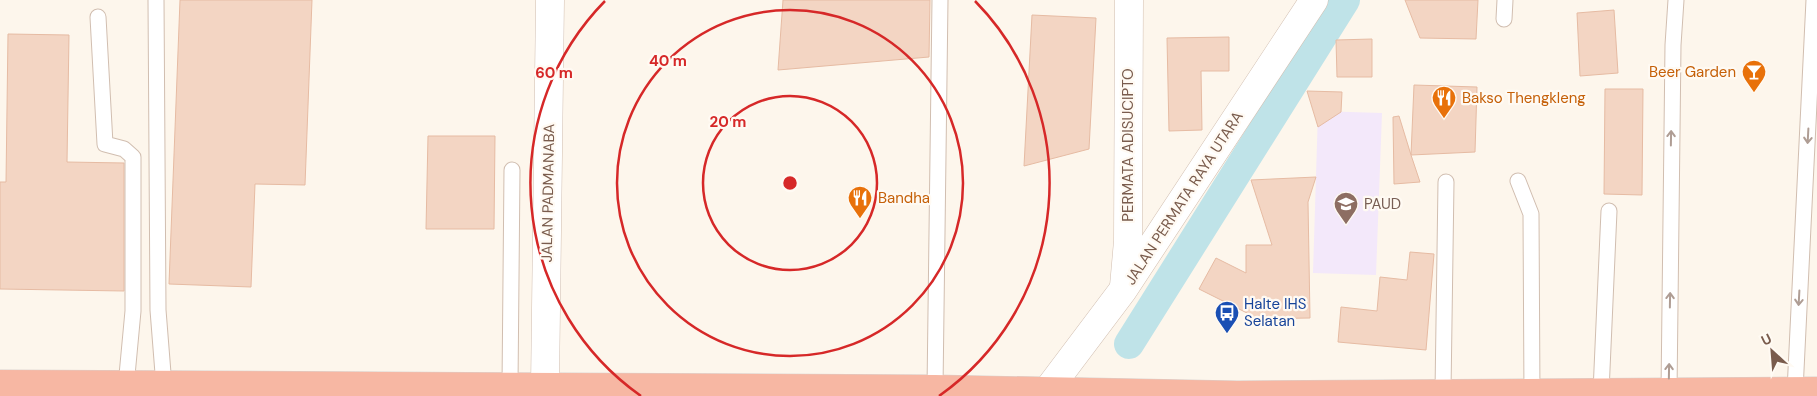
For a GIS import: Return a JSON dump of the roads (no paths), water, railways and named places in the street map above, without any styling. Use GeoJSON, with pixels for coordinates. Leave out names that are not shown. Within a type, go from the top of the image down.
{"type":"FeatureCollection","features":[{"type":"Feature","properties":{"kind":"highway"},"geometry":{"type":"LineString","coordinates":[[0,384],[450,392],[510,386],[935,389],[1237,395],[1358,395],[1443,392],[1532,394],[1806,391]]}},
{"type":"Feature","properties":{"kind":"street","name":"JALAN PADMANABA"},"geometry":{"type":"LineString","coordinates":[[545,386],[550,0]]}},
{"type":"Feature","properties":{"kind":"street","name":"PERMATA ADISUCIPTO"},"geometry":{"type":"LineString","coordinates":[[1123,290],[1128,241],[1129,0]]}},
{"type":"Feature","properties":{"kind":"street","name":"JALAN PERMATA RAYA UTARA"},"geometry":{"type":"LineString","coordinates":[[1047,391],[1123,290],[1314,0]]}},
{"type":"Feature","properties":{"kind":"lane"},"geometry":{"type":"LineString","coordinates":[[156,0],[158,310],[164,386]]}},
{"type":"Feature","properties":{"kind":"lane"},"geometry":{"type":"LineString","coordinates":[[935,389],[940,0]]}},
{"type":"Feature","properties":{"kind":"lane"},"geometry":{"type":"LineString","coordinates":[[1504,19],[1505,0]]}},
{"type":"Feature","properties":{"kind":"lane"},"geometry":{"type":"LineString","coordinates":[[1669,392],[1673,45],[1676,0]]}},
{"type":"Feature","properties":{"kind":"lane"},"geometry":{"type":"LineString","coordinates":[[1806,391],[1814,0]]}},
{"type":"Feature","properties":{"kind":"lane"},"geometry":{"type":"LineString","coordinates":[[98,16],[105,144],[124,148],[134,157],[133,311],[126,386]]}},
{"type":"Feature","properties":{"kind":"lane"},"geometry":{"type":"LineString","coordinates":[[510,386],[512,170]]}},
{"type":"Feature","properties":{"kind":"lane"},"geometry":{"type":"LineString","coordinates":[[1518,181],[1531,214],[1532,394]]}},
{"type":"Feature","properties":{"kind":"lane"},"geometry":{"type":"LineString","coordinates":[[1443,392],[1446,182]]}},
{"type":"Feature","properties":{"kind":"lane"},"geometry":{"type":"LineString","coordinates":[[1601,392],[1609,211]]}},
{"type":"Feature","properties":{"kind":"waterway"},"geometry":{"type":"LineString","coordinates":[[1129,344],[1345,0]]}},
{"type":"Feature","properties":{"kind":"place","name":"Beer Garden"},"geometry":{"type":"Point","coordinates":[1754,93]}},
{"type":"Feature","properties":{"kind":"place","name":"Bakso Thengkleng"},"geometry":{"type":"Point","coordinates":[1444,119]}},
{"type":"Feature","properties":{"kind":"place","name":"Bandha"},"geometry":{"type":"Point","coordinates":[860,219]}},
{"type":"Feature","properties":{"kind":"place","name":"PAUD"},"geometry":{"type":"Point","coordinates":[1346,225]}},
{"type":"Feature","properties":{"kind":"place","name":"Halte IHS Selatan"},"geometry":{"type":"Point","coordinates":[1227,334]}}]}
